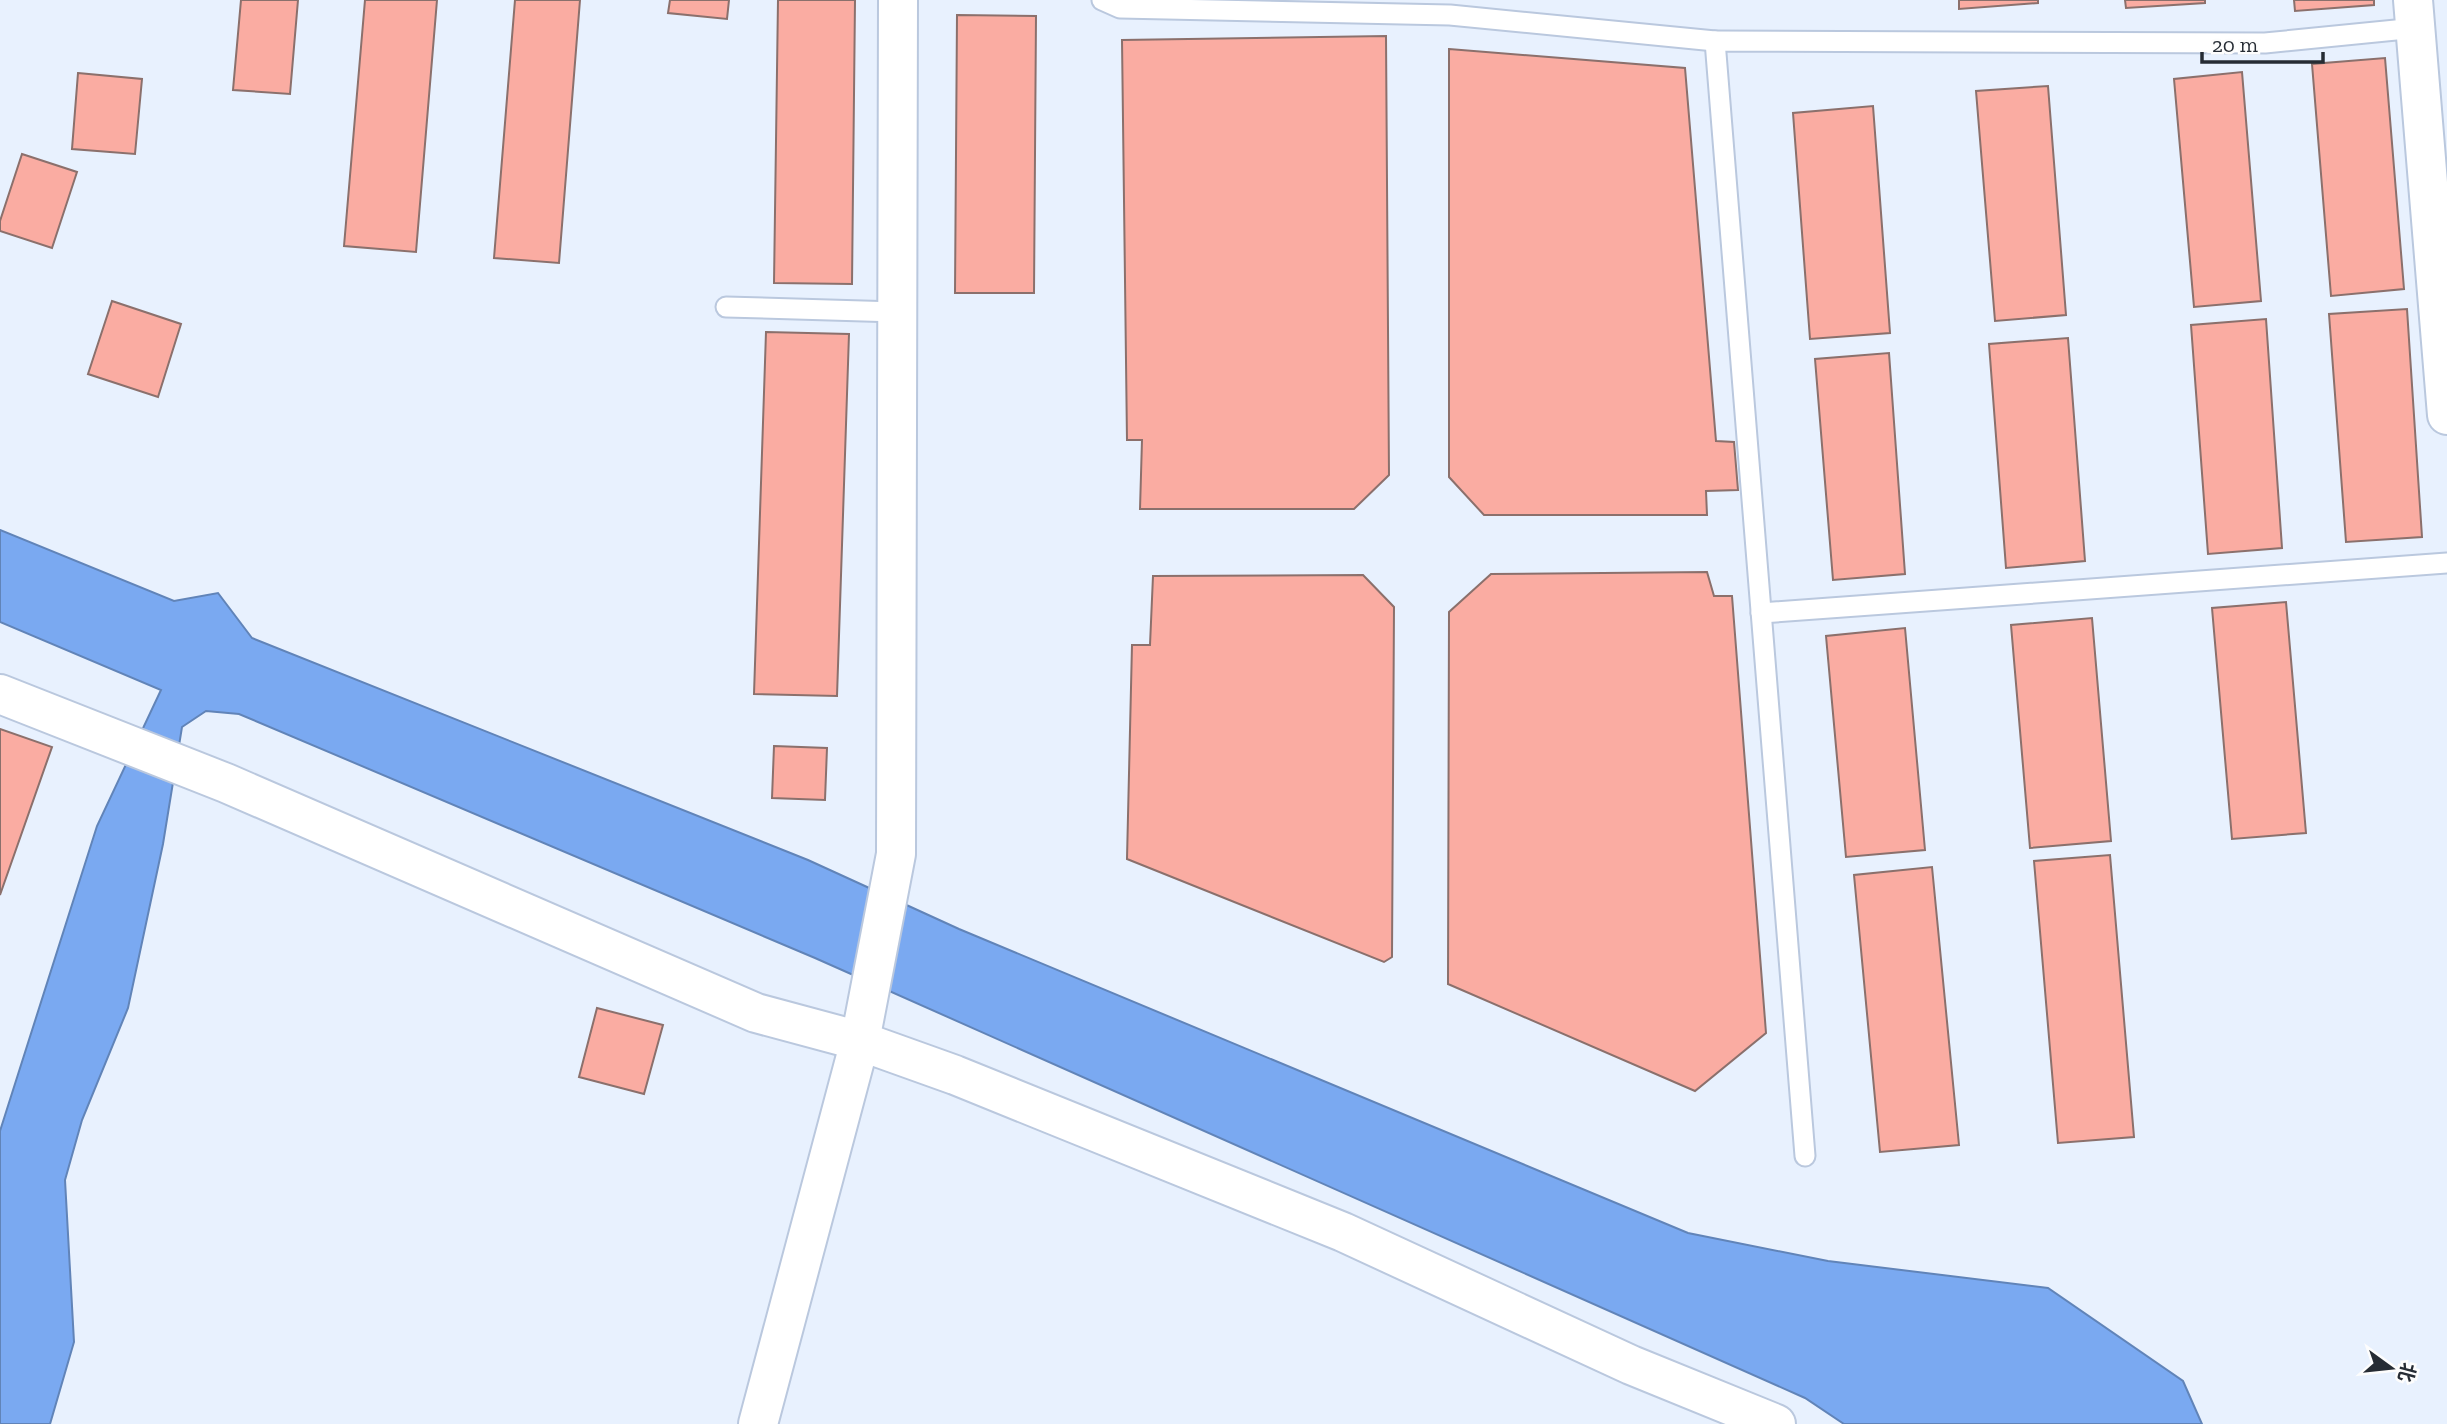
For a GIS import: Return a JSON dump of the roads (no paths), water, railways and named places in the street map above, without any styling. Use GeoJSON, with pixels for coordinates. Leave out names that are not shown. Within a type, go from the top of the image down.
{"type":"FeatureCollection","features":[{"type":"Feature","properties":{"kind":"street"},"geometry":{"type":"LineString","coordinates":[[758,1424],[863,1028],[896,854],[898,0]]}},
{"type":"Feature","properties":{"kind":"street"},"geometry":{"type":"LineString","coordinates":[[2415,14],[2447,415]]}},
{"type":"Feature","properties":{"kind":"street"},"geometry":{"type":"LineString","coordinates":[[0,694],[226,783],[756,1013],[863,1028],[955,1075],[1343,1232],[1631,1365],[1776,1424]]}},
{"type":"Feature","properties":{"kind":"lane"},"geometry":{"type":"LineString","coordinates":[[1102,0],[1120,8],[1450,15],[1715,41],[2264,43],[2415,14]]}},
{"type":"Feature","properties":{"kind":"lane"},"geometry":{"type":"LineString","coordinates":[[1715,41],[1805,1156]]}},
{"type":"Feature","properties":{"kind":"lane"},"geometry":{"type":"LineString","coordinates":[[726,307],[897,312]]}},
{"type":"Feature","properties":{"kind":"lane"},"geometry":{"type":"LineString","coordinates":[[1761,612],[2447,564]]}},
{"type":"Feature","properties":{"kind":"water"},"geometry":{"type":"Polygon","coordinates":[[[0,530],[174,601],[218,593],[252,638],[808,860],[959,929],[1688,1233],[1828,1261],[2048,1288],[2183,1381],[2202,1424],[1844,1424],[1805,1398],[815,958],[239,714],[206,711],[182,727],[163,844],[128,1008],[82,1120],[65,1180],[74,1342],[50,1424],[0,1424],[0,1131],[97,826],[161,690],[0,622],[0,530]]]}}]}
